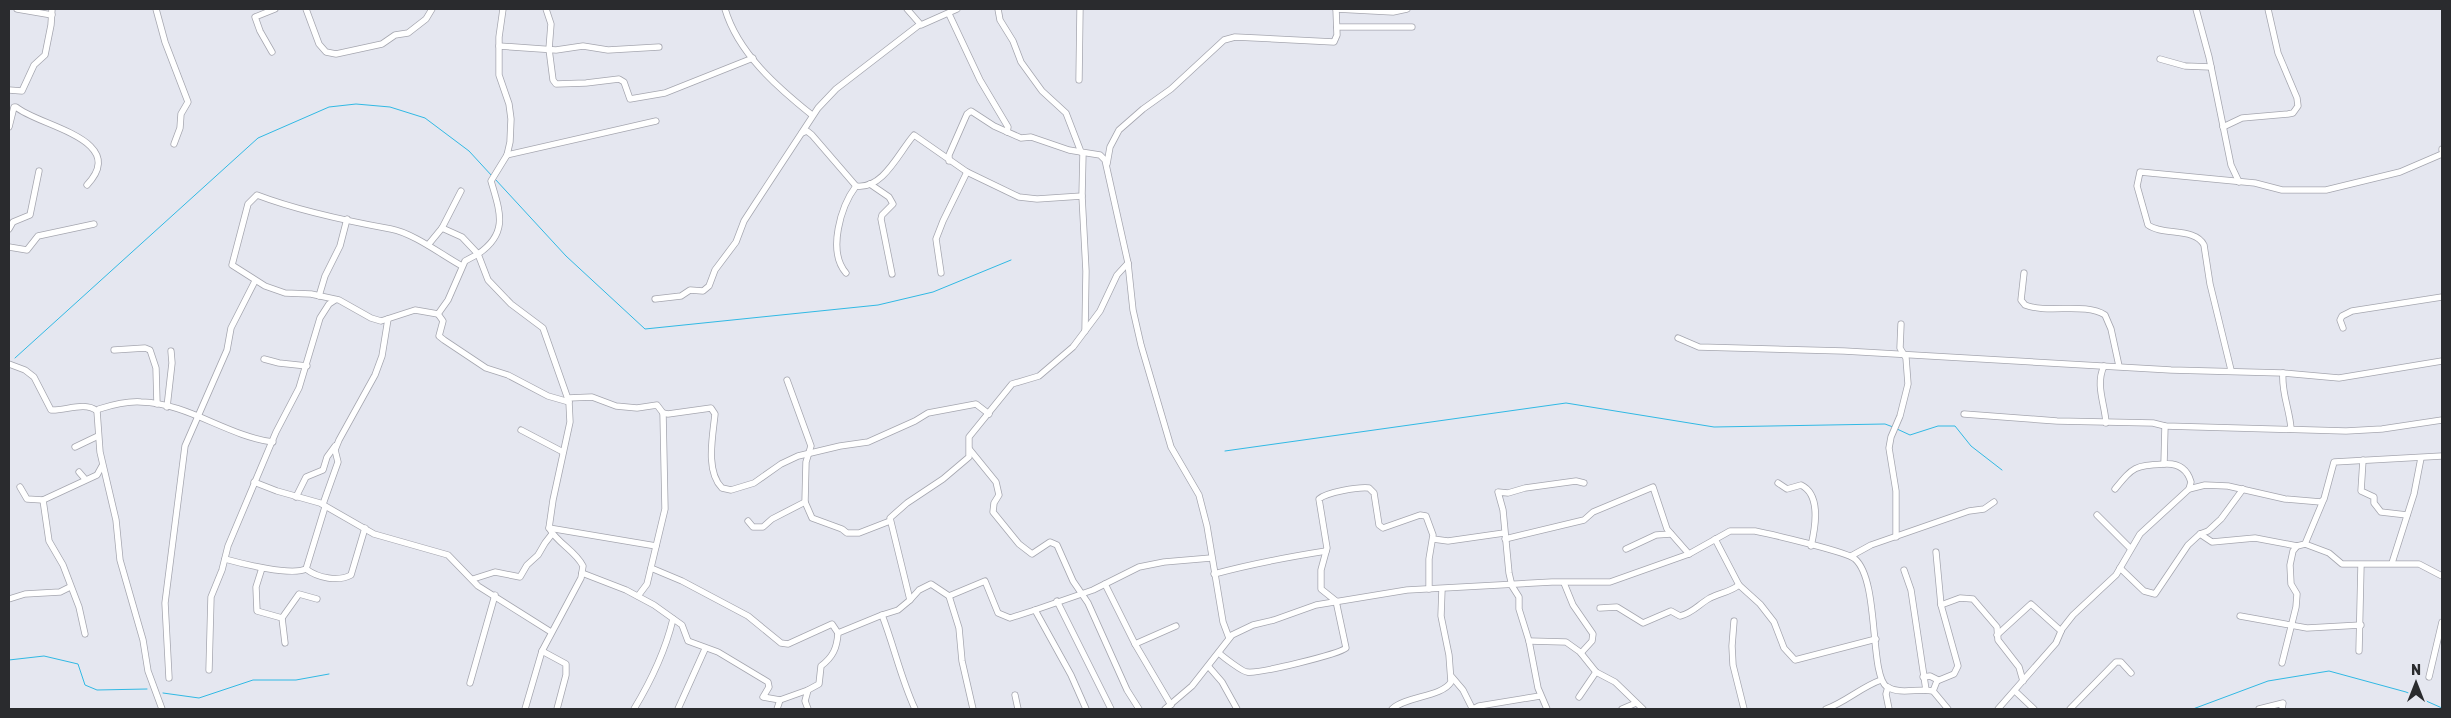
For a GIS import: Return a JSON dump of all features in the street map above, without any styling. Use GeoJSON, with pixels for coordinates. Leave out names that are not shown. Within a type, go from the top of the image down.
{"type":"FeatureCollection","features":[{"type":"Feature","properties":{"kind":"street"},"geometry":{"type":"LineString","coordinates":[[9,90],[22,91],[34,64],[45,55],[52,12],[17,9]]}},
{"type":"Feature","properties":{"kind":"street"},"geometry":{"type":"LineString","coordinates":[[156,9],[164,42],[188,102],[181,114],[180,128],[174,144]]}},
{"type":"Feature","properties":{"kind":"street"},"geometry":{"type":"LineString","coordinates":[[272,52],[260,31],[255,17],[275,9]]}},
{"type":"Feature","properties":{"kind":"street"},"geometry":{"type":"LineString","coordinates":[[306,9],[319,44],[326,52],[336,54],[382,44],[395,36],[408,33],[426,19],[432,9]]}},
{"type":"Feature","properties":{"kind":"street"},"geometry":{"type":"LineString","coordinates":[[438,314],[448,300],[464,261],[491,245],[499,228],[495,197],[490,181],[507,155],[511,119],[509,104],[499,74],[499,46],[503,9]]}},
{"type":"Feature","properties":{"kind":"street"},"geometry":{"type":"LineString","coordinates":[[546,9],[551,32],[549,49],[554,83],[586,83],[619,79],[624,82],[630,99],[665,93],[753,58]]}},
{"type":"Feature","properties":{"kind":"street"},"geometry":{"type":"LineString","coordinates":[[725,9],[731,30],[753,58],[788,95],[812,115]]}},
{"type":"Feature","properties":{"kind":"street"},"geometry":{"type":"LineString","coordinates":[[907,9],[919,24],[925,25],[957,9]]}},
{"type":"Feature","properties":{"kind":"street"},"geometry":{"type":"LineString","coordinates":[[998,9],[1000,20],[1013,41],[1021,62],[1042,91],[1066,113],[1082,152],[1086,270],[1085,332]]}},
{"type":"Feature","properties":{"kind":"street"},"geometry":{"type":"LineString","coordinates":[[1079,80],[1080,9]]}},
{"type":"Feature","properties":{"kind":"street"},"geometry":{"type":"LineString","coordinates":[[1107,165],[1110,147],[1120,130],[1143,109],[1170,89],[1224,40],[1234,37],[1330,42],[1337,38],[1336,9],[1392,12],[1407,9]]}},
{"type":"Feature","properties":{"kind":"street"},"geometry":{"type":"LineString","coordinates":[[2196,9],[2211,67],[2231,164],[2239,182]]}},
{"type":"Feature","properties":{"kind":"street"},"geometry":{"type":"LineString","coordinates":[[2223,127],[2242,118],[2293,113],[2298,106],[2298,98],[2278,53],[2268,9]]}},
{"type":"Feature","properties":{"kind":"street"},"geometry":{"type":"LineString","coordinates":[[949,14],[980,80],[1008,127],[1007,132]]}},
{"type":"Feature","properties":{"kind":"street"},"geometry":{"type":"LineString","coordinates":[[655,299],[681,296],[690,290],[699,292],[706,289],[715,270],[736,242],[744,221],[802,134],[812,115],[836,89],[919,24]]}},
{"type":"Feature","properties":{"kind":"street"},"geometry":{"type":"LineString","coordinates":[[1337,26],[1412,27]]}},
{"type":"Feature","properties":{"kind":"street"},"geometry":{"type":"LineString","coordinates":[[499,46],[549,49],[583,46],[608,50],[658,47]]}},
{"type":"Feature","properties":{"kind":"street"},"geometry":{"type":"LineString","coordinates":[[2160,59],[2185,66],[2211,67]]}},
{"type":"Feature","properties":{"kind":"street"},"geometry":{"type":"LineString","coordinates":[[9,126],[14,107],[16,106],[62,129],[93,148],[98,158],[96,173],[87,185]]}},
{"type":"Feature","properties":{"kind":"street"},"geometry":{"type":"LineString","coordinates":[[949,161],[949,155],[967,114],[971,112],[1021,138],[1045,141],[1069,150],[1100,154],[1107,165],[1128,263],[1133,310],[1152,388],[1171,447],[1199,495],[1207,526],[1223,622],[1229,638]]}},
{"type":"Feature","properties":{"kind":"street"},"geometry":{"type":"LineString","coordinates":[[507,155],[656,121]]}},
{"type":"Feature","properties":{"kind":"street"},"geometry":{"type":"LineString","coordinates":[[802,134],[807,131],[812,135],[856,186]]}},
{"type":"Feature","properties":{"kind":"street"},"geometry":{"type":"LineString","coordinates":[[846,273],[839,252],[837,234],[845,202],[856,186],[870,184],[883,175],[914,135],[967,172],[1019,197],[1037,199],[1082,196]]}},
{"type":"Feature","properties":{"kind":"street"},"geometry":{"type":"LineString","coordinates":[[2232,370],[2210,284],[2204,245],[2202,241],[2193,236],[2158,230],[2148,225],[2143,214],[2137,180],[2138,173],[2144,171],[2239,182],[2282,190],[2333,190],[2400,172],[2442,154]]}},
{"type":"Feature","properties":{"kind":"street"},"geometry":{"type":"LineString","coordinates":[[9,229],[13,222],[30,215],[39,171]]}},
{"type":"Feature","properties":{"kind":"street"},"geometry":{"type":"LineString","coordinates":[[941,274],[936,239],[967,172]]}},
{"type":"Feature","properties":{"kind":"street"},"geometry":{"type":"LineString","coordinates":[[870,184],[889,197],[893,204],[882,215],[880,220],[892,274]]}},
{"type":"Feature","properties":{"kind":"street"},"geometry":{"type":"LineString","coordinates":[[428,246],[442,228],[461,191]]}},
{"type":"Feature","properties":{"kind":"street"},"geometry":{"type":"LineString","coordinates":[[438,314],[414,310],[381,321],[371,318],[342,302],[319,296],[285,293],[255,281],[232,264],[248,204],[257,195],[318,213],[382,229],[390,229],[428,246],[462,266]]}},
{"type":"Feature","properties":{"kind":"street"},"geometry":{"type":"LineString","coordinates":[[319,296],[325,276],[340,246],[347,219]]}},
{"type":"Feature","properties":{"kind":"street"},"geometry":{"type":"LineString","coordinates":[[9,247],[27,250],[38,236],[94,224]]}},
{"type":"Feature","properties":{"kind":"street"},"geometry":{"type":"LineString","coordinates":[[442,228],[462,237],[478,254],[488,280],[511,304],[543,328],[569,400],[570,422],[550,514],[549,528],[552,534],[581,562],[582,573],[542,651],[524,709]]}},
{"type":"Feature","properties":{"kind":"street"},"geometry":{"type":"LineString","coordinates":[[788,380],[811,446],[806,462],[805,502],[812,518],[842,528],[848,533],[859,533],[890,522],[898,510],[943,479],[969,457],[968,439],[1012,384],[1039,376],[1064,356],[1085,332],[1104,305],[1117,275],[1128,263]]}},
{"type":"Feature","properties":{"kind":"street"},"geometry":{"type":"LineString","coordinates":[[2024,273],[2021,300],[2025,305],[2042,308],[2096,311],[2105,315],[2111,329],[2119,366]]}},
{"type":"Feature","properties":{"kind":"street"},"geometry":{"type":"LineString","coordinates":[[169,678],[165,603],[185,446],[227,350],[231,328],[255,281]]}},
{"type":"Feature","properties":{"kind":"street"},"geometry":{"type":"LineString","coordinates":[[2343,328],[2340,320],[2342,316],[2352,311],[2442,297]]}},
{"type":"Feature","properties":{"kind":"street"},"geometry":{"type":"LineString","coordinates":[[209,670],[211,597],[228,546],[254,482],[295,399],[307,366],[320,318],[329,304],[335,300]]}},
{"type":"Feature","properties":{"kind":"street"},"geometry":{"type":"LineString","coordinates":[[438,314],[442,321],[439,336],[444,340],[486,368],[508,374],[548,396],[569,400],[592,397],[616,406],[637,408],[656,405],[663,413],[665,510],[647,584],[638,596]]}},
{"type":"Feature","properties":{"kind":"street"},"geometry":{"type":"LineString","coordinates":[[296,497],[306,477],[323,470],[327,457],[339,440],[375,374],[382,356],[388,320]]}},
{"type":"Feature","properties":{"kind":"street"},"geometry":{"type":"LineString","coordinates":[[1896,537],[1896,491],[1890,448],[1891,437],[1900,416],[1908,384],[1906,358],[1903,356],[1900,348],[1901,324]]}},
{"type":"Feature","properties":{"kind":"street"},"geometry":{"type":"LineString","coordinates":[[1678,338],[1699,347],[1844,352],[2171,370],[2232,370],[2350,377],[2442,361]]}},
{"type":"Feature","properties":{"kind":"street"},"geometry":{"type":"LineString","coordinates":[[114,350],[145,348],[150,350],[156,368],[157,404]]}},
{"type":"Feature","properties":{"kind":"street"},"geometry":{"type":"LineString","coordinates":[[167,407],[172,363],[171,350]]}},
{"type":"Feature","properties":{"kind":"street"},"geometry":{"type":"LineString","coordinates":[[264,359],[279,363],[307,366]]}},
{"type":"Feature","properties":{"kind":"street"},"geometry":{"type":"LineString","coordinates":[[9,364],[25,370],[34,377],[51,410],[83,407],[97,411]]}},
{"type":"Feature","properties":{"kind":"street"},"geometry":{"type":"LineString","coordinates":[[2104,366],[2100,381],[2106,423]]}},
{"type":"Feature","properties":{"kind":"street"},"geometry":{"type":"LineString","coordinates":[[2283,373],[2282,382],[2290,413],[2291,429]]}},
{"type":"Feature","properties":{"kind":"street"},"geometry":{"type":"LineString","coordinates":[[97,411],[128,403],[157,404],[199,416],[250,438],[273,442]]}},
{"type":"Feature","properties":{"kind":"street"},"geometry":{"type":"LineString","coordinates":[[663,413],[678,414],[711,408],[714,410],[713,471],[719,486],[731,490],[754,483],[781,464],[810,452],[840,446],[861,445],[933,411],[976,404],[989,414]]}},
{"type":"Feature","properties":{"kind":"street"},"geometry":{"type":"LineString","coordinates":[[97,411],[102,466],[116,520],[120,560],[143,640],[148,670],[162,709]]}},
{"type":"Feature","properties":{"kind":"street"},"geometry":{"type":"LineString","coordinates":[[1964,414],[2106,423],[2142,422],[2165,426],[2291,429],[2320,432],[2366,430],[2442,420]]}},
{"type":"Feature","properties":{"kind":"street"},"geometry":{"type":"LineString","coordinates":[[2164,464],[2165,426]]}},
{"type":"Feature","properties":{"kind":"street"},"geometry":{"type":"LineString","coordinates":[[521,430],[563,452]]}},
{"type":"Feature","properties":{"kind":"street"},"geometry":{"type":"LineString","coordinates":[[75,447],[98,436]]}},
{"type":"Feature","properties":{"kind":"street"},"geometry":{"type":"LineString","coordinates":[[306,570],[337,468],[338,462],[335,450],[339,440]]}},
{"type":"Feature","properties":{"kind":"street"},"geometry":{"type":"LineString","coordinates":[[970,450],[996,482],[999,495],[994,503],[994,512],[1027,552],[1032,554],[1050,542],[1054,542],[1081,594],[1088,603],[1128,690],[1139,709]]}},
{"type":"Feature","properties":{"kind":"street"},"geometry":{"type":"LineString","coordinates":[[2305,544],[2323,501],[2332,463],[2442,456]]}},
{"type":"Feature","properties":{"kind":"street"},"geometry":{"type":"LineString","coordinates":[[2392,563],[2418,480],[2421,458]]}},
{"type":"Feature","properties":{"kind":"street"},"geometry":{"type":"LineString","coordinates":[[2364,460],[2361,491],[2374,497],[2374,503],[2382,512],[2407,515]]}},
{"type":"Feature","properties":{"kind":"street"},"geometry":{"type":"LineString","coordinates":[[2115,489],[2132,469],[2141,466],[2164,464],[2178,465],[2187,472],[2191,482],[2189,489]]}},
{"type":"Feature","properties":{"kind":"street"},"geometry":{"type":"LineString","coordinates":[[20,487],[27,499],[43,500],[97,475],[102,466]]}},
{"type":"Feature","properties":{"kind":"street"},"geometry":{"type":"LineString","coordinates":[[79,472],[85,480]]}},
{"type":"Feature","properties":{"kind":"street"},"geometry":{"type":"LineString","coordinates":[[1548,709],[1540,696],[1529,641],[1518,609],[1519,597],[1512,586],[1504,536],[1503,510],[1498,492],[1508,493],[1525,488],[1576,481],[1584,483]]}},
{"type":"Feature","properties":{"kind":"street"},"geometry":{"type":"LineString","coordinates":[[254,482],[324,506],[374,534],[448,555],[478,586],[551,632]]}},
{"type":"Feature","properties":{"kind":"street"},"geometry":{"type":"LineString","coordinates":[[1778,483],[1787,488],[1801,486],[1810,493],[1817,519],[1811,546]]}},
{"type":"Feature","properties":{"kind":"street"},"geometry":{"type":"LineString","coordinates":[[1998,709],[2056,643],[2061,631],[2079,608],[2106,586],[2120,568],[2130,548],[2140,534],[2189,489],[2204,485],[2243,489],[2284,499],[2323,501]]}},
{"type":"Feature","properties":{"kind":"street"},"geometry":{"type":"LineString","coordinates":[[1433,539],[1448,541],[1504,536],[1584,520],[1593,512],[1654,487],[1670,534],[1689,554]]}},
{"type":"Feature","properties":{"kind":"street"},"geometry":{"type":"LineString","coordinates":[[1219,653],[1232,660],[1241,670],[1253,672],[1346,648],[1336,601],[1321,589],[1321,570],[1327,542],[1319,499],[1324,495],[1352,489],[1372,490],[1380,527],[1386,528],[1423,515],[1429,518],[1433,539],[1429,559],[1429,589]]}},
{"type":"Feature","properties":{"kind":"street"},"geometry":{"type":"LineString","coordinates":[[2120,568],[2144,590],[2155,594],[2188,545],[2200,534],[2208,531],[2221,518],[2243,489]]}},
{"type":"Feature","properties":{"kind":"street"},"geometry":{"type":"LineString","coordinates":[[43,500],[49,541],[63,565],[79,606],[85,634]]}},
{"type":"Feature","properties":{"kind":"street"},"geometry":{"type":"LineString","coordinates":[[748,521],[753,527],[763,527],[772,519],[805,502]]}},
{"type":"Feature","properties":{"kind":"street"},"geometry":{"type":"LineString","coordinates":[[1851,556],[1871,545],[1969,511],[1984,509],[1994,502]]}},
{"type":"Feature","properties":{"kind":"street"},"geometry":{"type":"LineString","coordinates":[[2097,515],[2130,548]]}},
{"type":"Feature","properties":{"kind":"street"},"geometry":{"type":"LineString","coordinates":[[890,522],[910,600]]}},
{"type":"Feature","properties":{"kind":"street"},"geometry":{"type":"LineString","coordinates":[[225,559],[262,568],[300,572],[306,570],[323,577],[341,578],[351,575],[365,528]]}},
{"type":"Feature","properties":{"kind":"street"},"geometry":{"type":"LineString","coordinates":[[549,528],[656,546]]}},
{"type":"Feature","properties":{"kind":"street"},"geometry":{"type":"LineString","coordinates":[[1104,584],[1169,708],[1209,667],[1229,638],[1240,630],[1253,625],[1336,601],[1407,590],[1564,582],[1610,582],[1689,554],[1730,532],[1755,531],[1851,556],[1862,568],[1875,623],[1881,680],[1888,687],[1896,690],[1930,690]]}},
{"type":"Feature","properties":{"kind":"street"},"geometry":{"type":"LineString","coordinates":[[473,579],[495,572],[520,577],[527,565],[538,556],[552,534]]}},
{"type":"Feature","properties":{"kind":"street"},"geometry":{"type":"LineString","coordinates":[[1626,549],[1656,535],[1670,534]]}},
{"type":"Feature","properties":{"kind":"street"},"geometry":{"type":"LineString","coordinates":[[2200,534],[2212,542],[2248,538],[2297,546],[2305,544],[2329,553],[2342,564],[2419,564],[2442,576]]}},
{"type":"Feature","properties":{"kind":"street"},"geometry":{"type":"LineString","coordinates":[[1715,539],[1739,585],[1760,604],[1774,622],[1784,648],[1795,660],[1876,639]]}},
{"type":"Feature","properties":{"kind":"street"},"geometry":{"type":"LineString","coordinates":[[2282,663],[2297,594],[2291,584],[2290,564],[2293,551],[2297,546]]}},
{"type":"Feature","properties":{"kind":"street"},"geometry":{"type":"LineString","coordinates":[[1214,574],[1276,561],[1290,556],[1326,551]]}},
{"type":"Feature","properties":{"kind":"street"},"geometry":{"type":"LineString","coordinates":[[1930,690],[1938,680],[1954,674],[1958,669],[1942,606],[1936,552]]}},
{"type":"Feature","properties":{"kind":"street"},"geometry":{"type":"LineString","coordinates":[[949,596],[985,581],[998,613],[1010,618],[1081,594],[1139,567],[1164,562],[1211,558]]}},
{"type":"Feature","properties":{"kind":"street"},"geometry":{"type":"LineString","coordinates":[[2359,651],[2361,565]]}},
{"type":"Feature","properties":{"kind":"street"},"geometry":{"type":"LineString","coordinates":[[262,568],[256,587],[256,610],[282,618]]}},
{"type":"Feature","properties":{"kind":"street"},"geometry":{"type":"LineString","coordinates":[[582,573],[638,596],[682,625],[688,641],[705,649],[718,652],[768,682],[769,687],[763,697],[780,700],[819,684],[820,666],[831,658],[837,646],[838,633],[832,624],[788,644],[781,643],[748,616],[682,581],[651,568]]}},
{"type":"Feature","properties":{"kind":"street"},"geometry":{"type":"LineString","coordinates":[[1904,570],[1910,590],[1923,677],[1930,690],[1948,709]]}},
{"type":"Feature","properties":{"kind":"street"},"geometry":{"type":"LineString","coordinates":[[1564,582],[1573,606],[1593,634],[1592,641],[1581,653]]}},
{"type":"Feature","properties":{"kind":"street"},"geometry":{"type":"LineString","coordinates":[[838,633],[898,610],[919,590],[931,584],[949,596],[959,628],[962,661],[973,709]]}},
{"type":"Feature","properties":{"kind":"street"},"geometry":{"type":"LineString","coordinates":[[1600,608],[1617,607],[1643,623],[1671,611],[1680,616],[1689,614],[1710,598],[1732,590],[1739,585]]}},
{"type":"Feature","properties":{"kind":"street"},"geometry":{"type":"LineString","coordinates":[[9,599],[25,594],[60,592],[70,587]]}},
{"type":"Feature","properties":{"kind":"street"},"geometry":{"type":"LineString","coordinates":[[1392,709],[1401,702],[1450,685],[1452,677],[1441,616],[1442,589]]}},
{"type":"Feature","properties":{"kind":"street"},"geometry":{"type":"LineString","coordinates":[[284,643],[282,618],[299,594],[317,599]]}},
{"type":"Feature","properties":{"kind":"street"},"geometry":{"type":"LineString","coordinates":[[470,683],[495,595]]}},
{"type":"Feature","properties":{"kind":"street"},"geometry":{"type":"LineString","coordinates":[[1942,606],[1960,598],[1971,597],[1997,627],[1998,640],[2019,667],[2023,682]]}},
{"type":"Feature","properties":{"kind":"street"},"geometry":{"type":"LineString","coordinates":[[1057,601],[1111,709]]}},
{"type":"Feature","properties":{"kind":"street"},"geometry":{"type":"LineString","coordinates":[[1997,635],[2030,604],[2061,631]]}},
{"type":"Feature","properties":{"kind":"street"},"geometry":{"type":"LineString","coordinates":[[1035,610],[1071,676],[1086,709]]}},
{"type":"Feature","properties":{"kind":"street"},"geometry":{"type":"LineString","coordinates":[[882,615],[903,673],[907,692],[915,709]]}},
{"type":"Feature","properties":{"kind":"street"},"geometry":{"type":"LineString","coordinates":[[2240,616],[2307,628],[2361,625]]}},
{"type":"Feature","properties":{"kind":"street"},"geometry":{"type":"LineString","coordinates":[[634,709],[648,686],[664,649],[673,619]]}},
{"type":"Feature","properties":{"kind":"street"},"geometry":{"type":"LineString","coordinates":[[1734,621],[1732,646],[1734,665],[1744,709]]}},
{"type":"Feature","properties":{"kind":"street"},"geometry":{"type":"LineString","coordinates":[[2429,677],[2442,622]]}},
{"type":"Feature","properties":{"kind":"street"},"geometry":{"type":"LineString","coordinates":[[1135,644],[1176,626]]}},
{"type":"Feature","properties":{"kind":"street"},"geometry":{"type":"LineString","coordinates":[[1529,641],[1564,640],[1581,653],[1596,672],[1615,682],[1643,709]]}},
{"type":"Feature","properties":{"kind":"street"},"geometry":{"type":"LineString","coordinates":[[678,709],[705,649]]}},
{"type":"Feature","properties":{"kind":"street"},"geometry":{"type":"LineString","coordinates":[[542,651],[566,664],[566,676],[557,709]]}},
{"type":"Feature","properties":{"kind":"street"},"geometry":{"type":"LineString","coordinates":[[2070,709],[2115,662],[2121,662],[2131,673]]}},
{"type":"Feature","properties":{"kind":"street"},"geometry":{"type":"LineString","coordinates":[[1209,667],[1222,682],[1237,709]]}},
{"type":"Feature","properties":{"kind":"street"},"geometry":{"type":"LineString","coordinates":[[1578,697],[1596,672]]}},
{"type":"Feature","properties":{"kind":"street"},"geometry":{"type":"LineString","coordinates":[[1923,677],[1930,676],[1938,680]]}},
{"type":"Feature","properties":{"kind":"street"},"geometry":{"type":"LineString","coordinates":[[1452,677],[1472,708],[1540,696]]}},
{"type":"Feature","properties":{"kind":"street"},"geometry":{"type":"LineString","coordinates":[[1826,709],[1838,704],[1867,685],[1881,680]]}},
{"type":"Feature","properties":{"kind":"street"},"geometry":{"type":"LineString","coordinates":[[1888,687],[1886,694],[1889,709]]}},
{"type":"Feature","properties":{"kind":"street"},"geometry":{"type":"LineString","coordinates":[[808,690],[805,701],[808,709]]}},
{"type":"Feature","properties":{"kind":"street"},"geometry":{"type":"LineString","coordinates":[[2015,691],[2034,709]]}},
{"type":"Feature","properties":{"kind":"street"},"geometry":{"type":"LineString","coordinates":[[1015,695],[1018,709]]}},
{"type":"Feature","properties":{"kind":"street"},"geometry":{"type":"LineString","coordinates":[[777,709],[780,700]]}},
{"type":"Feature","properties":{"kind":"street"},"geometry":{"type":"LineString","coordinates":[[1622,709],[1636,703]]}},
{"type":"Feature","properties":{"kind":"street"},"geometry":{"type":"LineString","coordinates":[[2259,709],[2283,703],[2282,709]]}},
{"type":"Feature","properties":{"kind":"waterway"},"geometry":{"type":"LineString","coordinates":[[15,358],[258,138],[329,107],[356,104],[390,107],[425,118],[469,151],[492,176]]}},
{"type":"Feature","properties":{"kind":"waterway"},"geometry":{"type":"LineString","coordinates":[[495,179],[566,256],[645,329],[878,305],[933,292],[1011,260]]}},
{"type":"Feature","properties":{"kind":"waterway"},"geometry":{"type":"LineString","coordinates":[[1225,451],[1566,403],[1714,427],[1885,424],[1893,427]]}},
{"type":"Feature","properties":{"kind":"waterway"},"geometry":{"type":"LineString","coordinates":[[1897,429],[1910,435],[1938,426],[1955,426],[1971,446],[2002,470]]}},
{"type":"Feature","properties":{"kind":"waterway"},"geometry":{"type":"LineString","coordinates":[[9,660],[44,656],[78,664],[85,685],[97,690],[147,689]]}},
{"type":"Feature","properties":{"kind":"waterway"},"geometry":{"type":"LineString","coordinates":[[2193,709],[2268,681],[2329,671],[2406,692],[2442,708]]}},
{"type":"Feature","properties":{"kind":"waterway"},"geometry":{"type":"LineString","coordinates":[[163,693],[199,698],[253,680],[296,680],[329,674]]}}]}
